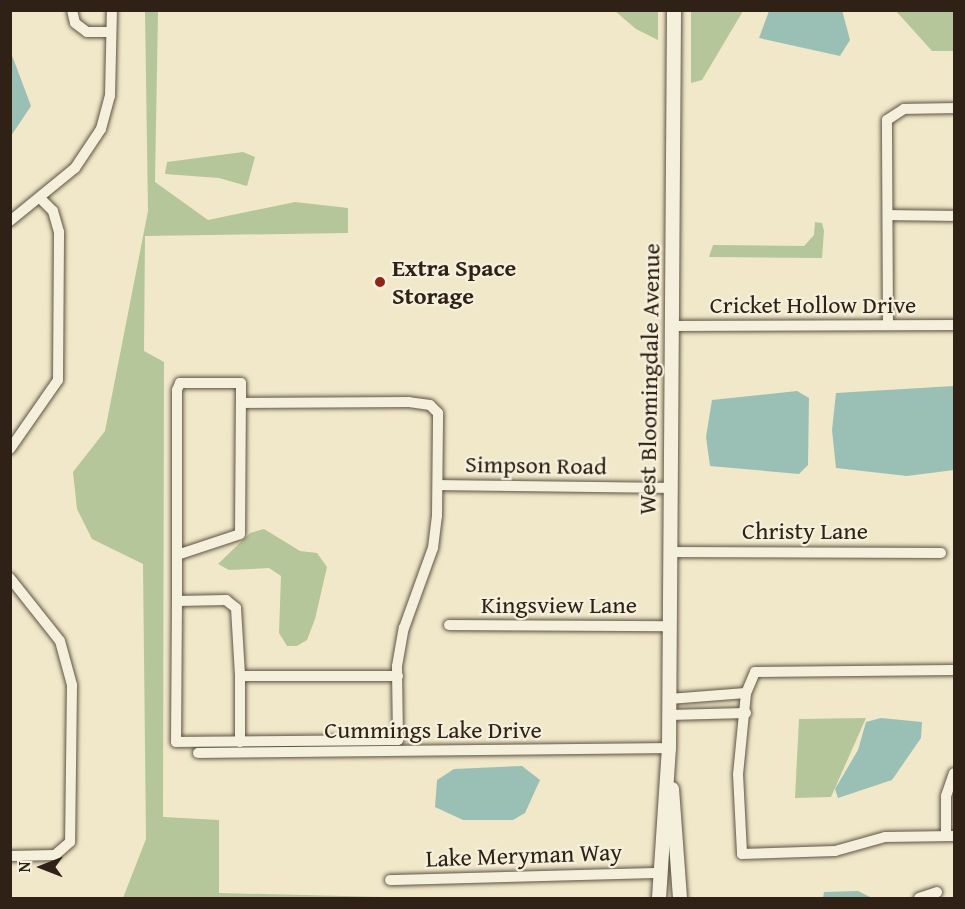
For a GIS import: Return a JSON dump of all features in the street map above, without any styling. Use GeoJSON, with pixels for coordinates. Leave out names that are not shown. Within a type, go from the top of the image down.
{"type":"FeatureCollection","features":[{"type":"Feature","properties":{"kind":"main road","name":"West Bloomingdale Avenue"},"geometry":{"type":"LineString","coordinates":[[674,10],[669,748],[680,898]]}},
{"type":"Feature","properties":{"kind":"main road","name":"West Bloomingdale Avenue"},"geometry":{"type":"LineString","coordinates":[[658,898],[669,748]]}},
{"type":"Feature","properties":{"kind":"street"},"geometry":{"type":"LineString","coordinates":[[72,10],[81,28],[110,32]]}},
{"type":"Feature","properties":{"kind":"street"},"geometry":{"type":"LineString","coordinates":[[10,220],[42,200],[75,168],[101,129],[110,96],[112,10]]}},
{"type":"Feature","properties":{"kind":"street"},"geometry":{"type":"LineString","coordinates":[[888,325],[889,116],[904,109],[954,108]]}},
{"type":"Feature","properties":{"kind":"street"},"geometry":{"type":"LineString","coordinates":[[10,449],[58,380],[59,232],[52,211],[42,200]]}},
{"type":"Feature","properties":{"kind":"street"},"geometry":{"type":"LineString","coordinates":[[888,214],[954,216]]}},
{"type":"Feature","properties":{"kind":"street","name":"Cricket Hollow Drive"},"geometry":{"type":"LineString","coordinates":[[672,326],[954,325]]}},
{"type":"Feature","properties":{"kind":"street"},"geometry":{"type":"LineString","coordinates":[[177,555],[240,534],[241,383],[180,383],[177,555],[176,742],[398,740],[398,676],[404,628],[433,548],[438,485],[438,413],[430,405],[241,403]]}},
{"type":"Feature","properties":{"kind":"street","name":"Simpson Road"},"geometry":{"type":"LineString","coordinates":[[438,485],[670,488]]}},
{"type":"Feature","properties":{"kind":"street","name":"Christy Lane"},"geometry":{"type":"LineString","coordinates":[[670,552],[940,553]]}},
{"type":"Feature","properties":{"kind":"street"},"geometry":{"type":"LineString","coordinates":[[10,578],[60,641],[72,685],[70,842],[55,855],[10,856]]}},
{"type":"Feature","properties":{"kind":"street"},"geometry":{"type":"LineString","coordinates":[[177,601],[226,600],[236,608],[240,676],[240,742]]}},
{"type":"Feature","properties":{"kind":"street","name":"Kingsview Lane"},"geometry":{"type":"LineString","coordinates":[[449,625],[669,626]]}},
{"type":"Feature","properties":{"kind":"street"},"geometry":{"type":"LineString","coordinates":[[954,670],[760,670],[751,677],[746,693],[746,713],[738,763],[742,854],[835,851],[885,837],[950,836],[946,796],[954,773]]}},
{"type":"Feature","properties":{"kind":"street"},"geometry":{"type":"LineString","coordinates":[[240,676],[398,676]]}},
{"type":"Feature","properties":{"kind":"street"},"geometry":{"type":"LineString","coordinates":[[669,699],[746,693]]}},
{"type":"Feature","properties":{"kind":"street"},"geometry":{"type":"LineString","coordinates":[[669,715],[746,713]]}},
{"type":"Feature","properties":{"kind":"street","name":"Cummings Lake Drive"},"geometry":{"type":"LineString","coordinates":[[198,753],[669,748]]}},
{"type":"Feature","properties":{"kind":"street","name":"Lake Meryman Way"},"geometry":{"type":"LineString","coordinates":[[390,880],[659,873]]}},
{"type":"Feature","properties":{"kind":"street"},"geometry":{"type":"LineString","coordinates":[[918,898],[937,892]]}},
{"type":"Feature","properties":{"kind":"green space"},"geometry":{"type":"Polygon","coordinates":[[[145,11],[158,11],[155,182],[208,220],[295,202],[348,208],[348,233],[145,236],[144,351],[164,362],[163,817],[219,820],[219,893],[424,898],[123,898],[146,839],[143,564],[92,539],[77,509],[73,472],[105,431],[148,211],[145,11]]]}},
{"type":"Feature","properties":{"kind":"green space"},"geometry":{"type":"Polygon","coordinates":[[[615,11],[658,11],[658,40],[636,29],[615,11]]]}},
{"type":"Feature","properties":{"kind":"green space"},"geometry":{"type":"Polygon","coordinates":[[[691,11],[743,11],[702,80],[691,83],[691,11]]]}},
{"type":"Feature","properties":{"kind":"green space"},"geometry":{"type":"Polygon","coordinates":[[[896,11],[954,11],[954,51],[932,51],[896,11]]]}},
{"type":"Feature","properties":{"kind":"green space"},"geometry":{"type":"Polygon","coordinates":[[[243,152],[255,157],[247,186],[219,178],[165,174],[167,162],[243,152]]]}},
{"type":"Feature","properties":{"kind":"green space"},"geometry":{"type":"Polygon","coordinates":[[[815,222],[822,223],[824,231],[822,258],[709,257],[713,245],[804,246],[814,235],[815,222]]]}},
{"type":"Feature","properties":{"kind":"green space"},"geometry":{"type":"Polygon","coordinates":[[[264,529],[300,551],[317,553],[327,567],[315,619],[307,640],[297,646],[287,646],[279,633],[281,576],[269,568],[229,570],[218,564],[250,533],[264,529]]]}},
{"type":"Feature","properties":{"kind":"green space"},"geometry":{"type":"Polygon","coordinates":[[[866,718],[831,797],[795,798],[799,719],[866,718]]]}},
{"type":"Feature","properties":{"kind":"water"},"geometry":{"type":"Polygon","coordinates":[[[842,10],[850,40],[840,56],[759,38],[769,11],[842,10]]]}},
{"type":"Feature","properties":{"kind":"water"},"geometry":{"type":"Polygon","coordinates":[[[10,50],[31,106],[11,136],[10,136],[10,50]]]}},
{"type":"Feature","properties":{"kind":"water"},"geometry":{"type":"Polygon","coordinates":[[[954,386],[954,470],[907,476],[836,468],[832,430],[836,393],[954,386]]]}},
{"type":"Feature","properties":{"kind":"water"},"geometry":{"type":"Polygon","coordinates":[[[797,391],[809,398],[808,465],[799,474],[710,466],[706,437],[712,400],[797,391]]]}},
{"type":"Feature","properties":{"kind":"water"},"geometry":{"type":"Polygon","coordinates":[[[881,718],[922,722],[921,738],[892,780],[838,798],[835,789],[858,750],[866,722],[881,718]]]}},
{"type":"Feature","properties":{"kind":"water"},"geometry":{"type":"Polygon","coordinates":[[[522,766],[540,780],[525,813],[513,820],[463,820],[435,807],[437,780],[454,769],[522,766]]]}},
{"type":"Feature","properties":{"kind":"water"},"geometry":{"type":"Polygon","coordinates":[[[858,891],[872,898],[823,898],[824,892],[858,891]]]}},
{"type":"Feature","properties":{"kind":"place","name":"Extra Space Storage"},"geometry":{"type":"Point","coordinates":[380,282]}}]}
